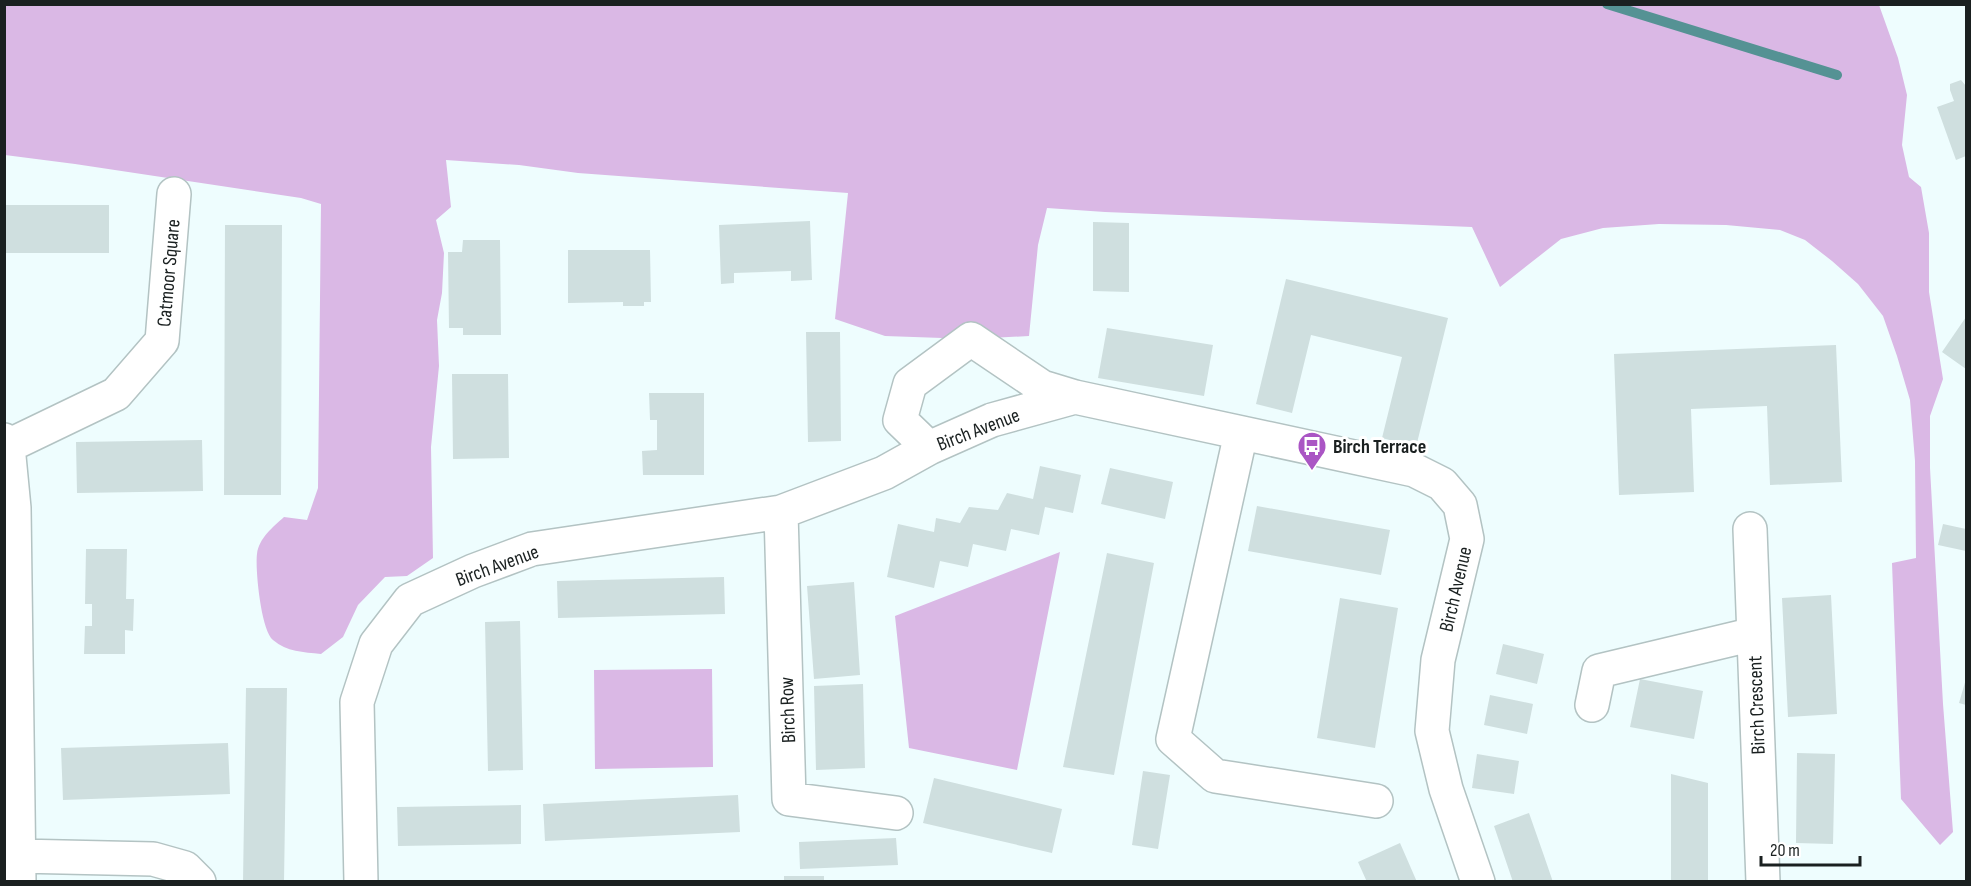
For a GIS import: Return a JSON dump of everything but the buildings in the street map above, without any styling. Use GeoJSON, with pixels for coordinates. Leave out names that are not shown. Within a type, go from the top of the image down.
{"type":"FeatureCollection","features":[{"type":"Feature","properties":{"kind":"street","name":"Catmoor Square"},"geometry":{"type":"LineString","coordinates":[[6,443],[116,394],[162,340],[174,194]]}},
{"type":"Feature","properties":{"kind":"street"},"geometry":{"type":"LineString","coordinates":[[929,448],[900,420],[910,384],[971,339],[1042,387],[1075,397]]}},
{"type":"Feature","properties":{"kind":"street","name":"Birch Avenue"},"geometry":{"type":"LineString","coordinates":[[361,882],[357,702],[376,644],[410,600],[473,571],[532,549],[781,512],[884,473],[929,448],[992,420],[1075,397],[1414,470],[1442,484],[1460,505],[1467,539],[1438,660],[1432,731],[1446,789],[1478,882]]}},
{"type":"Feature","properties":{"kind":"street"},"geometry":{"type":"LineString","coordinates":[[1241,433],[1173,739],[1215,776],[1376,801]]}},
{"type":"Feature","properties":{"kind":"street"},"geometry":{"type":"LineString","coordinates":[[6,443],[14,508],[18,869],[153,859],[185,868],[199,882]]}},
{"type":"Feature","properties":{"kind":"street","name":"Birch Row"},"geometry":{"type":"LineString","coordinates":[[781,512],[789,799],[896,813]]}},
{"type":"Feature","properties":{"kind":"street","name":"Birch Crescent"},"geometry":{"type":"LineString","coordinates":[[1750,529],[1763,882]]}},
{"type":"Feature","properties":{"kind":"street"},"geometry":{"type":"LineString","coordinates":[[1592,705],[1599,671],[1754,634]]}},
{"type":"Feature","properties":{"kind":"shaded area"},"geometry":{"type":"Polygon","coordinates":[[[5,5],[1879,5],[1898,58],[1907,95],[1902,145],[1909,177],[1921,187],[1929,233],[1929,292],[1943,379],[1930,416],[1930,468],[1943,704],[1953,832],[1940,845],[1901,799],[1892,563],[1916,558],[1915,461],[1910,400],[1883,316],[1858,284],[1805,240],[1780,230],[1726,225],[1659,224],[1603,228],[1561,239],[1500,287],[1472,227],[1047,208],[1038,245],[1029,336],[971,339],[885,336],[835,319],[848,193],[578,173],[519,165],[446,160],[451,207],[436,220],[444,253],[442,293],[437,320],[439,366],[431,447],[433,558],[407,576],[385,577],[358,605],[343,637],[321,654],[302,652],[278,644],[269,634],[260,599],[257,554],[264,538],[284,517],[307,520],[318,488],[321,204],[301,198],[5,155],[5,5]]]}},
{"type":"Feature","properties":{"kind":"shaded area"},"geometry":{"type":"Polygon","coordinates":[[[1060,552],[1017,770],[909,748],[895,616],[1060,552]]]}},
{"type":"Feature","properties":{"kind":"shaded area"},"geometry":{"type":"Polygon","coordinates":[[[712,669],[713,767],[595,769],[594,670],[712,669]]]}},
{"type":"Feature","properties":{"kind":"waterway"},"geometry":{"type":"LineString","coordinates":[[1607,4],[1837,75]]}},
{"type":"Feature","properties":{"kind":"place","name":"Birch Terrace"},"geometry":{"type":"Point","coordinates":[1312,472]}}]}
